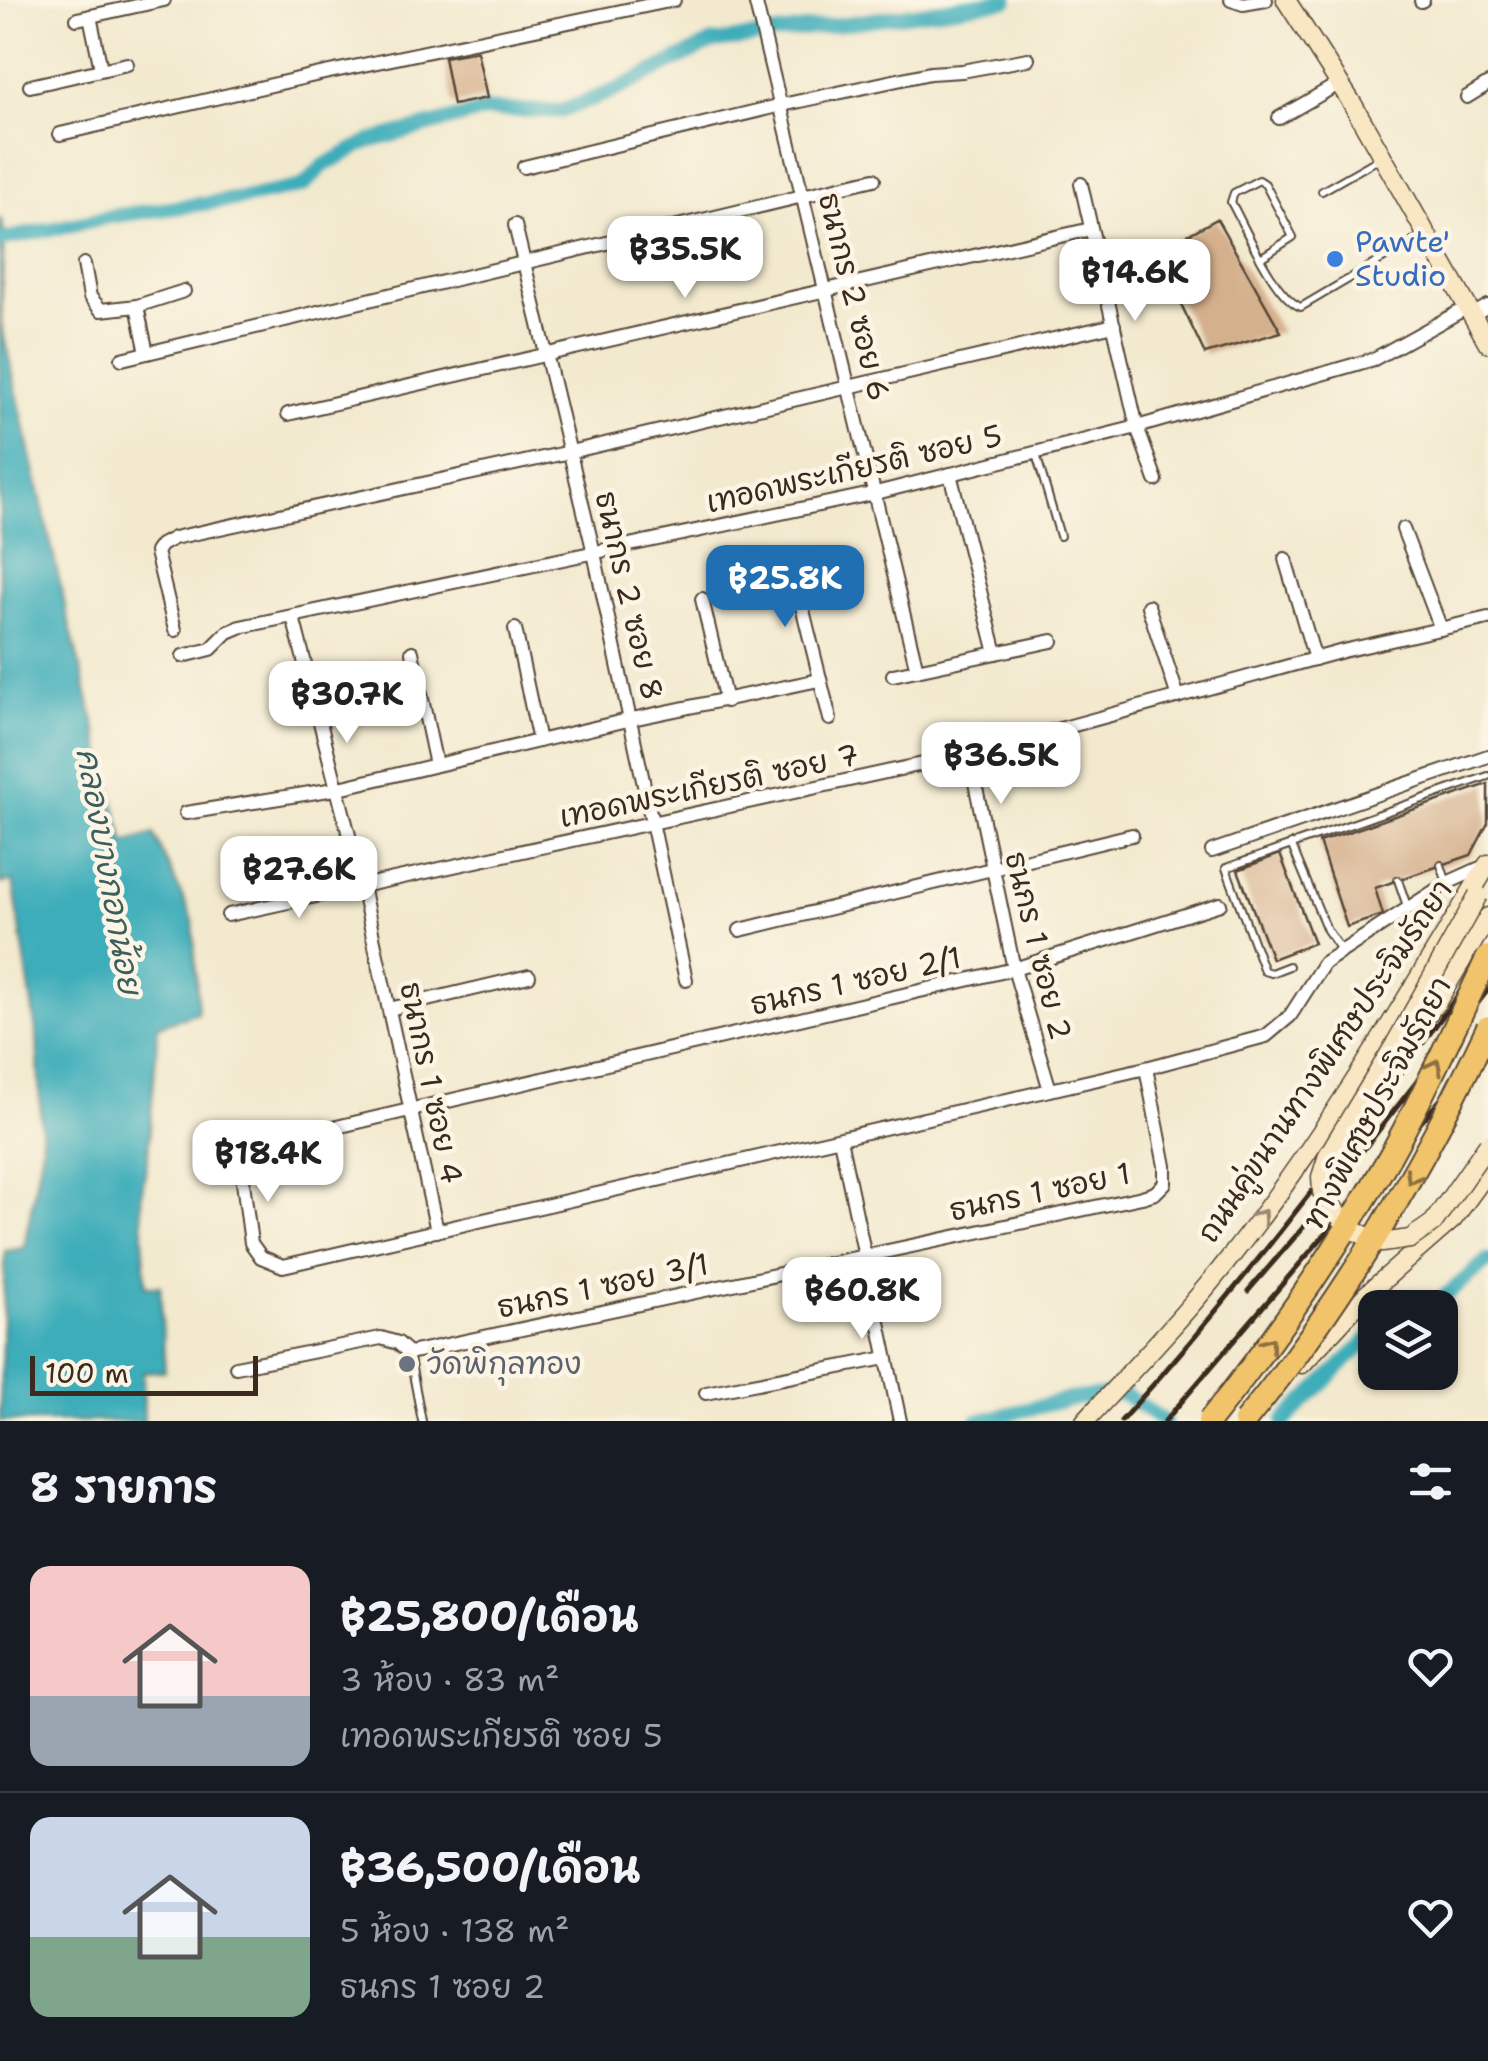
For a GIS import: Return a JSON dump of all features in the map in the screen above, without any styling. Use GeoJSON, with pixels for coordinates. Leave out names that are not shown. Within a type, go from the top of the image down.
{"type":"FeatureCollection","features":[{"type":"Feature","properties":{"kind":"highway","name":"ทางพิเศษประจิมรัถยา"},"geometry":{"type":"LineString","coordinates":[[1209,1421],[1292,1313],[1350,1223],[1392,1152],[1488,957]]}},
{"type":"Feature","properties":{"kind":"highway","name":"ทางพิเศษประจิมรัถยา"},"geometry":{"type":"LineString","coordinates":[[1245,1421],[1330,1312],[1382,1229],[1431,1144],[1488,1027]]}},
{"type":"Feature","properties":{"kind":"main road"},"geometry":{"type":"LineString","coordinates":[[1286,0],[1476,310],[1488,344]]}},
{"type":"Feature","properties":{"kind":"main road","name":"ถนนคู่ขนานทางพิเศษประจิมรัถยา"},"geometry":{"type":"LineString","coordinates":[[1085,1421],[1230,1259],[1414,987],[1488,865]]}},
{"type":"Feature","properties":{"kind":"main road"},"geometry":{"type":"LineString","coordinates":[[1485,884],[1328,1155],[1321,1177],[1322,1192],[1348,1228],[1382,1242],[1410,1239],[1444,1210],[1488,1144]]}},
{"type":"Feature","properties":{"kind":"main road"},"geometry":{"type":"LineString","coordinates":[[1316,1136],[1418,1028],[1488,917]]}},
{"type":"Feature","properties":{"kind":"main road"},"geometry":{"type":"LineString","coordinates":[[1256,1421],[1321,1341],[1452,1218],[1488,1171]]}},
{"type":"Feature","properties":{"kind":"street"},"geometry":{"type":"LineString","coordinates":[[102,69],[84,18],[164,0]]}},
{"type":"Feature","properties":{"kind":"street"},"geometry":{"type":"LineString","coordinates":[[60,134],[674,0]]}},
{"type":"Feature","properties":{"kind":"street","name":"ธนากร 2 ซอย 6"},"geometry":{"type":"LineString","coordinates":[[755,0],[917,670]]}},
{"type":"Feature","properties":{"kind":"street"},"geometry":{"type":"LineString","coordinates":[[1231,0],[1242,4],[1266,0]]}},
{"type":"Feature","properties":{"kind":"street"},"geometry":{"type":"LineString","coordinates":[[524,167],[930,73],[1028,59]]}},
{"type":"Feature","properties":{"kind":"street"},"geometry":{"type":"LineString","coordinates":[[30,86],[127,64]]}},
{"type":"Feature","properties":{"kind":"street"},"geometry":{"type":"LineString","coordinates":[[1279,118],[1340,83]]}},
{"type":"Feature","properties":{"kind":"street"},"geometry":{"type":"LineString","coordinates":[[1467,97],[1488,84]]}},
{"type":"Feature","properties":{"kind":"street"},"geometry":{"type":"LineString","coordinates":[[122,359],[874,179]]}},
{"type":"Feature","properties":{"kind":"street"},"geometry":{"type":"LineString","coordinates":[[1081,184],[1136,427],[1156,480]]}},
{"type":"Feature","properties":{"kind":"street","name":"ธนากร 2 ซอย 8"},"geometry":{"type":"LineString","coordinates":[[515,225],[632,720],[686,980]]}},
{"type":"Feature","properties":{"kind":"street"},"geometry":{"type":"LineString","coordinates":[[288,414],[1092,230]]}},
{"type":"Feature","properties":{"kind":"street"},"geometry":{"type":"LineString","coordinates":[[84,264],[90,297],[101,310],[137,306],[184,291]]}},
{"type":"Feature","properties":{"kind":"street"},"geometry":{"type":"LineString","coordinates":[[137,306],[148,353]]}},
{"type":"Feature","properties":{"kind":"street","name":"เทอดพระเกียรติ ซอย 5"},"geometry":{"type":"LineString","coordinates":[[183,656],[211,649],[228,632],[240,627],[876,492],[1136,427],[1374,359],[1476,310]]}},
{"type":"Feature","properties":{"kind":"street"},"geometry":{"type":"LineString","coordinates":[[175,630],[156,552],[160,545],[174,538],[570,452],[1114,326]]}},
{"type":"Feature","properties":{"kind":"street"},"geometry":{"type":"LineString","coordinates":[[950,474],[996,653]]}},
{"type":"Feature","properties":{"kind":"street"},"geometry":{"type":"LineString","coordinates":[[1403,528],[1441,628]]}},
{"type":"Feature","properties":{"kind":"street"},"geometry":{"type":"LineString","coordinates":[[1285,559],[1315,659]]}},
{"type":"Feature","properties":{"kind":"street"},"geometry":{"type":"LineString","coordinates":[[793,570],[830,719]]}},
{"type":"Feature","properties":{"kind":"street"},"geometry":{"type":"LineString","coordinates":[[702,599],[726,701]]}},
{"type":"Feature","properties":{"kind":"street"},"geometry":{"type":"LineString","coordinates":[[1148,606],[1178,697]]}},
{"type":"Feature","properties":{"kind":"street","name":"ธนากร 1 ซอย 4"},"geometry":{"type":"LineString","coordinates":[[293,617],[362,886],[438,1232]]}},
{"type":"Feature","properties":{"kind":"street","name":"เทอดพระเกียรติ ซอย 7"},"geometry":{"type":"LineString","coordinates":[[228,915],[968,754],[1315,659],[1488,618]]}},
{"type":"Feature","properties":{"kind":"street"},"geometry":{"type":"LineString","coordinates":[[514,629],[540,741]]}},
{"type":"Feature","properties":{"kind":"street"},"geometry":{"type":"LineString","coordinates":[[893,675],[1052,642]]}},
{"type":"Feature","properties":{"kind":"street"},"geometry":{"type":"LineString","coordinates":[[412,652],[436,765]]}},
{"type":"Feature","properties":{"kind":"street"},"geometry":{"type":"LineString","coordinates":[[186,813],[335,789],[819,680]]}},
{"type":"Feature","properties":{"kind":"street","name":"ธนกร 1 ซอย 2"},"geometry":{"type":"LineString","coordinates":[[968,754],[1014,969],[1050,1090]]}},
{"type":"Feature","properties":{"kind":"street"},"geometry":{"type":"LineString","coordinates":[[1212,850],[1488,756]]}},
{"type":"Feature","properties":{"kind":"street"},"geometry":{"type":"LineString","coordinates":[[740,930],[1132,835]]}},
{"type":"Feature","properties":{"kind":"street"},"geometry":{"type":"LineString","coordinates":[[438,1232],[1146,1068],[1266,1036],[1290,1016],[1324,964],[1408,908],[1488,865]]}},
{"type":"Feature","properties":{"kind":"street"},"geometry":{"type":"LineString","coordinates":[[275,868],[356,866]]}},
{"type":"Feature","properties":{"kind":"street","name":"ธนกร 1 ซอย 2/1"},"geometry":{"type":"LineString","coordinates":[[438,1232],[284,1266],[272,1264],[261,1257],[252,1243],[243,1182],[248,1156],[268,1144],[410,1108],[1014,969],[1220,904]]}},
{"type":"Feature","properties":{"kind":"street"},"geometry":{"type":"LineString","coordinates":[[389,1009],[529,976]]}},
{"type":"Feature","properties":{"kind":"street","name":"ธนกร 1 ซอย 1"},"geometry":{"type":"LineString","coordinates":[[866,1254],[1155,1192],[1165,1183],[1165,1166],[1146,1068]]}},
{"type":"Feature","properties":{"kind":"street"},"geometry":{"type":"LineString","coordinates":[[840,1139],[900,1421]]}},
{"type":"Feature","properties":{"kind":"street","name":"ธนกร 1 ซอย 3/1"},"geometry":{"type":"LineString","coordinates":[[409,1354],[866,1254]]}},
{"type":"Feature","properties":{"kind":"street"},"geometry":{"type":"LineString","coordinates":[[236,1367],[381,1338],[398,1343],[409,1354]]}},
{"type":"Feature","properties":{"kind":"street"},"geometry":{"type":"LineString","coordinates":[[706,1393],[886,1358]]}},
{"type":"Feature","properties":{"kind":"lane"},"geometry":{"type":"LineString","coordinates":[[1322,191],[1383,157]]}},
{"type":"Feature","properties":{"kind":"lane"},"geometry":{"type":"LineString","coordinates":[[1262,257],[1294,236],[1259,180],[1231,198],[1262,257],[1290,303],[1302,308],[1426,234]]}},
{"type":"Feature","properties":{"kind":"lane"},"geometry":{"type":"LineString","coordinates":[[1036,453],[1060,536]]}},
{"type":"Feature","properties":{"kind":"lane"},"geometry":{"type":"LineString","coordinates":[[1289,966],[1268,974],[1264,971],[1225,870],[1488,776]]}},
{"type":"Feature","properties":{"kind":"lane"},"geometry":{"type":"LineString","coordinates":[[1291,844],[1328,930],[1342,951]]}},
{"type":"Feature","properties":{"kind":"lane"},"geometry":{"type":"LineString","coordinates":[[1441,865],[1448,884]]}},
{"type":"Feature","properties":{"kind":"lane"},"geometry":{"type":"LineString","coordinates":[[1398,880],[1408,908]]}},
{"type":"Feature","properties":{"kind":"lane"},"geometry":{"type":"LineString","coordinates":[[409,1354],[422,1421]]}},
{"type":"Feature","properties":{"kind":"water","name":"คลองบางกอกน้อย"},"geometry":{"type":"Polygon","coordinates":[[[0,217],[4,231],[1,323],[68,619],[125,843],[154,834],[193,920],[198,1012],[158,1026],[141,1196],[146,1286],[160,1286],[165,1371],[143,1372],[144,1421],[0,1421],[5,1251],[24,1248],[42,1147],[37,1038],[13,881],[0,884],[0,217]]]}},
{"type":"Feature","properties":{"kind":"building"},"geometry":{"type":"Polygon","coordinates":[[[477,51],[487,98],[453,105],[444,57],[477,51]]]}},
{"type":"Feature","properties":{"kind":"building"},"geometry":{"type":"Polygon","coordinates":[[[1217,219],[1281,332],[1205,354],[1156,252],[1217,219]]]}},
{"type":"Feature","properties":{"kind":"building"},"geometry":{"type":"Polygon","coordinates":[[[1488,784],[1488,823],[1471,855],[1375,888],[1383,915],[1347,927],[1319,842],[1488,784]]]}},
{"type":"Feature","properties":{"kind":"building"},"geometry":{"type":"Polygon","coordinates":[[[1280,854],[1314,943],[1272,959],[1238,870],[1280,854]]]}},
{"type":"Feature","properties":{"kind":"waterway"},"geometry":{"type":"LineString","coordinates":[[0,240],[113,216],[303,186],[323,166],[367,142],[487,110],[561,111],[616,90],[711,43],[1007,0]]}},
{"type":"Feature","properties":{"kind":"waterway"},"geometry":{"type":"LineString","coordinates":[[1452,1290],[1488,1260]]}},
{"type":"Feature","properties":{"kind":"waterway"},"geometry":{"type":"LineString","coordinates":[[1284,1421],[1358,1349]]}},
{"type":"Feature","properties":{"kind":"waterway"},"geometry":{"type":"LineString","coordinates":[[978,1421],[1070,1399],[1122,1393],[1164,1421]]}},
{"type":"Feature","properties":{"kind":"railway"},"geometry":{"type":"LineString","coordinates":[[1121,1421],[1311,1192],[1488,953]]}},
{"type":"Feature","properties":{"kind":"railway"},"geometry":{"type":"LineString","coordinates":[[1248,1291],[1301,1230],[1488,990]]}},
{"type":"Feature","properties":{"kind":"railway"},"geometry":{"type":"LineString","coordinates":[[1165,1421],[1488,1044]]}},
{"type":"Feature","properties":{"kind":"place","name":"Pawte' Studio"},"geometry":{"type":"Point","coordinates":[1335,259]}},
{"type":"Feature","properties":{"kind":"place","name":"วัดพิกุลทอง"},"geometry":{"type":"Point","coordinates":[407,1364]}}]}
